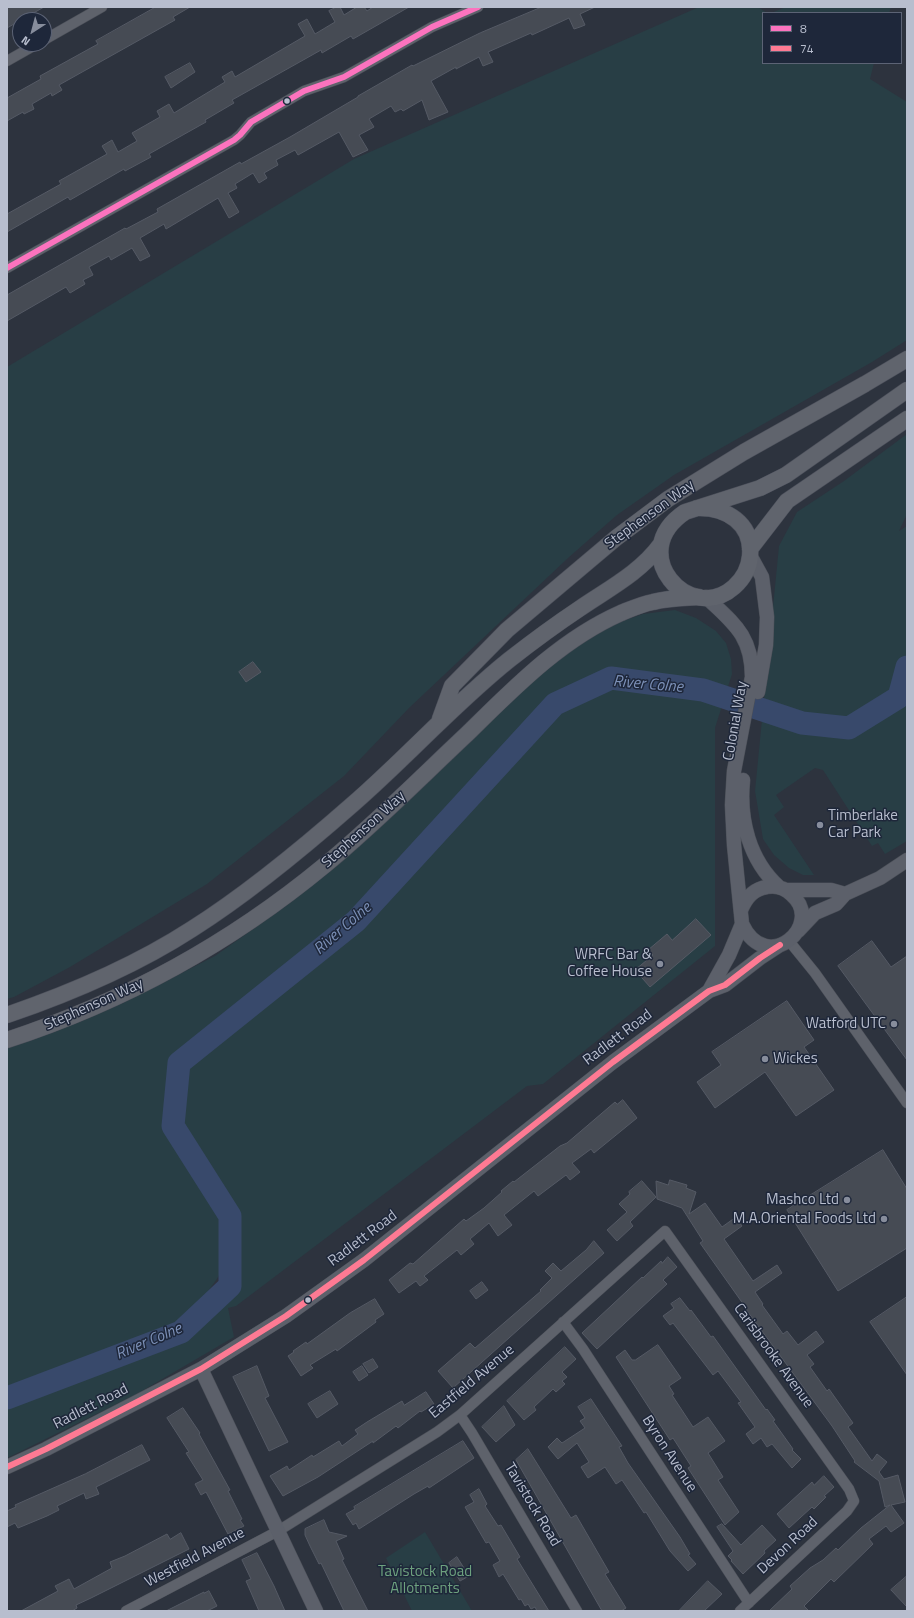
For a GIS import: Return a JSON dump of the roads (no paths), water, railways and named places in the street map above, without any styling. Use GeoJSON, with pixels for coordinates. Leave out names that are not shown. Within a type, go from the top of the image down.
{"type":"FeatureCollection","features":[{"type":"Feature","properties":{"kind":"main road","name":"Stephenson Way"},"geometry":{"type":"LineString","coordinates":[[439,722],[452,686],[507,630],[616,538],[668,499],[744,452],[907,359]]}},
{"type":"Feature","properties":{"kind":"main road","name":"Stephenson Way"},"geometry":{"type":"LineString","coordinates":[[697,508],[760,488],[786,475],[907,390]]}},
{"type":"Feature","properties":{"kind":"main road"},"geometry":{"type":"LineString","coordinates":[[750,552],[787,501],[907,419]]}},
{"type":"Feature","properties":{"kind":"main road"},"geometry":{"type":"LineString","coordinates":[[697,508],[710,508],[725,512],[735,519],[744,529],[749,542],[750,552],[748,566],[740,582],[731,590],[720,595],[702,597],[680,590],[670,580],[664,570],[661,559],[661,544],[668,527],[675,519],[685,512],[697,508]]}},
{"type":"Feature","properties":{"kind":"main road","name":"Stephenson Way"},"geometry":{"type":"LineString","coordinates":[[7,1015],[58,996],[121,968],[192,930],[242,895],[308,842],[378,781],[464,698],[548,629],[631,575],[651,558],[661,544]]}},
{"type":"Feature","properties":{"kind":"main road","name":"Stephenson Way"},"geometry":{"type":"LineString","coordinates":[[7,1040],[60,1021],[135,988],[206,949],[271,907],[326,864],[368,828],[522,680],[572,641],[599,623],[653,602],[702,597]]}},
{"type":"Feature","properties":{"kind":"street"},"geometry":{"type":"LineString","coordinates":[[52,35],[102,7]]}},
{"type":"Feature","properties":{"kind":"street"},"geometry":{"type":"LineString","coordinates":[[7,268],[234,140],[254,120],[304,91],[344,77],[432,27],[478,7]]}},
{"type":"Feature","properties":{"kind":"street"},"geometry":{"type":"LineString","coordinates":[[7,61],[23,52]]}},
{"type":"Feature","properties":{"kind":"street","name":"Colonial Way"},"geometry":{"type":"LineString","coordinates":[[750,552],[762,577],[767,617],[766,645],[756,678],[744,746],[742,793],[743,818],[754,854],[769,878],[783,888]]}},
{"type":"Feature","properties":{"kind":"street","name":"Colonial Way"},"geometry":{"type":"LineString","coordinates":[[702,597],[729,620],[742,634],[751,656],[756,678]]}},
{"type":"Feature","properties":{"kind":"street","name":"Colonial Way"},"geometry":{"type":"LineString","coordinates":[[742,917],[734,845],[732,805],[734,771],[744,746]]}},
{"type":"Feature","properties":{"kind":"street","name":"Radlett Road"},"geometry":{"type":"LineString","coordinates":[[7,1467],[46,1449],[201,1369],[286,1316],[364,1260],[613,1062],[709,991],[726,985],[760,958],[789,939],[815,913],[836,904],[846,894],[880,878],[907,860]]}},
{"type":"Feature","properties":{"kind":"street"},"geometry":{"type":"LineString","coordinates":[[783,888],[794,896],[800,909],[801,923],[789,939],[768,946],[756,943],[747,935],[742,917],[744,902],[751,894],[760,888],[773,886],[783,888],[831,890],[846,894]]}},
{"type":"Feature","properties":{"kind":"street","name":"Radlett Road"},"geometry":{"type":"LineString","coordinates":[[709,991],[730,955],[742,917]]}},
{"type":"Feature","properties":{"kind":"street"},"geometry":{"type":"LineString","coordinates":[[789,939],[906,1100]]}},
{"type":"Feature","properties":{"kind":"street","name":"Eastfield Avenue"},"geometry":{"type":"LineString","coordinates":[[278,1531],[460,1416],[665,1231]]}},
{"type":"Feature","properties":{"kind":"street","name":"Carisbrooke Avenue"},"geometry":{"type":"LineString","coordinates":[[665,1231],[849,1489],[854,1501]]}},
{"type":"Feature","properties":{"kind":"street","name":"Byron Avenue"},"geometry":{"type":"LineString","coordinates":[[563,1322],[583,1349],[748,1602]]}},
{"type":"Feature","properties":{"kind":"street"},"geometry":{"type":"LineString","coordinates":[[201,1369],[316,1611]]}},
{"type":"Feature","properties":{"kind":"street","name":"Tavistock Road"},"geometry":{"type":"LineString","coordinates":[[460,1416],[472,1433],[577,1611]]}},
{"type":"Feature","properties":{"kind":"street","name":"Devon Road"},"geometry":{"type":"LineString","coordinates":[[740,1611],[847,1511],[854,1501]]}},
{"type":"Feature","properties":{"kind":"street","name":"Westfield Avenue"},"geometry":{"type":"LineString","coordinates":[[126,1611],[278,1531]]}},
{"type":"Feature","properties":{"kind":"waterway","name":"River Colne"},"geometry":{"type":"LineString","coordinates":[[7,1398],[181,1332],[230,1286],[230,1216],[173,1126],[179,1063],[356,921],[555,704],[611,678],[703,690],[802,723],[849,728],[899,697],[907,667]]}},
{"type":"Feature","properties":{"kind":"place","name":"Timberlake Car Park"},"geometry":{"type":"Point","coordinates":[820,825]}},
{"type":"Feature","properties":{"kind":"place","name":"WRFC Bar & Coffee House"},"geometry":{"type":"Point","coordinates":[660,964]}},
{"type":"Feature","properties":{"kind":"place","name":"Watford UTC"},"geometry":{"type":"Point","coordinates":[894,1024]}},
{"type":"Feature","properties":{"kind":"place","name":"Wickes"},"geometry":{"type":"Point","coordinates":[765,1059]}},
{"type":"Feature","properties":{"kind":"place","name":"Mashco Ltd"},"geometry":{"type":"Point","coordinates":[847,1200]}},
{"type":"Feature","properties":{"kind":"place","name":"M.A.Oriental Foods Ltd"},"geometry":{"type":"Point","coordinates":[884,1219]}},
{"type":"Feature","properties":{"kind":"park label","name":"Tavistock Road Allotments"},"geometry":{"type":"Point","coordinates":[425,1580]}}]}
